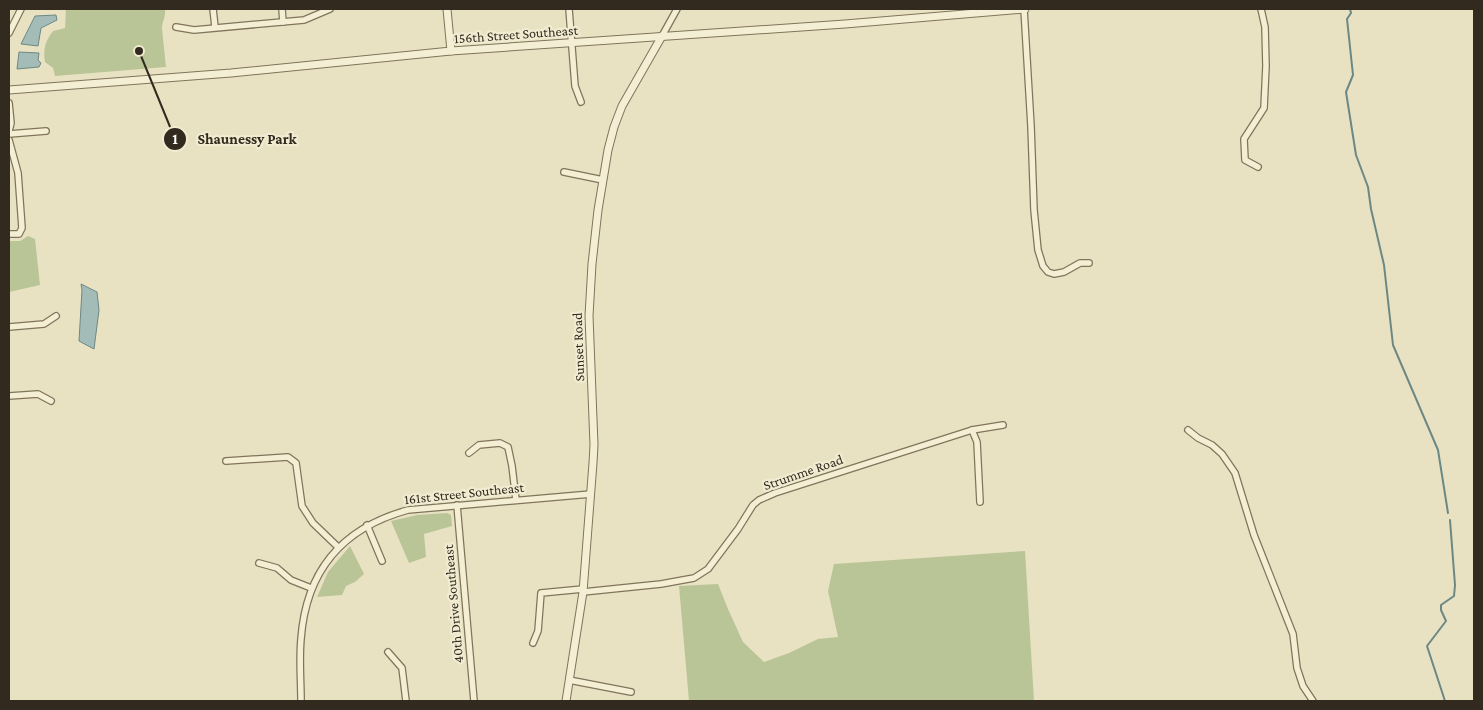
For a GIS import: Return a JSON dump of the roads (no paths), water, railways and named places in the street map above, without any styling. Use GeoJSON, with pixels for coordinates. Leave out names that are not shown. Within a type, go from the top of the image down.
{"type":"FeatureCollection","features":[{"type":"Feature","properties":{"kind":"street"},"geometry":{"type":"LineString","coordinates":[[9,33],[21,9]]}},
{"type":"Feature","properties":{"kind":"street"},"geometry":{"type":"LineString","coordinates":[[213,9],[214,27]]}},
{"type":"Feature","properties":{"kind":"street"},"geometry":{"type":"LineString","coordinates":[[282,9],[283,22]]}},
{"type":"Feature","properties":{"kind":"street"},"geometry":{"type":"LineString","coordinates":[[176,27],[194,30],[304,20],[330,9]]}},
{"type":"Feature","properties":{"kind":"street"},"geometry":{"type":"LineString","coordinates":[[447,9],[451,51]]}},
{"type":"Feature","properties":{"kind":"street"},"geometry":{"type":"LineString","coordinates":[[569,9],[575,86],[581,102]]}},
{"type":"Feature","properties":{"kind":"street","name":"Sunset Road"},"geometry":{"type":"LineString","coordinates":[[566,701],[583,590],[591,494],[594,445],[589,316],[592,264],[603,180],[614,127],[622,106],[677,9]]}},
{"type":"Feature","properties":{"kind":"street"},"geometry":{"type":"LineString","coordinates":[[1024,9],[1034,210],[1038,250],[1043,266],[1048,272],[1054,274],[1064,272],[1080,263],[1089,263]]}},
{"type":"Feature","properties":{"kind":"street","name":"156th Street Southeast"},"geometry":{"type":"LineString","coordinates":[[9,90],[231,73],[451,51],[1024,9]]}},
{"type":"Feature","properties":{"kind":"street"},"geometry":{"type":"LineString","coordinates":[[1258,167],[1245,160],[1244,139],[1264,108],[1265,28],[1261,9]]}},
{"type":"Feature","properties":{"kind":"street"},"geometry":{"type":"LineString","coordinates":[[9,103],[11,123],[9,132],[46,131]]}},
{"type":"Feature","properties":{"kind":"street"},"geometry":{"type":"LineString","coordinates":[[9,140],[18,173],[22,228],[19,234],[9,234]]}},
{"type":"Feature","properties":{"kind":"street"},"geometry":{"type":"LineString","coordinates":[[564,172],[603,180]]}},
{"type":"Feature","properties":{"kind":"street"},"geometry":{"type":"LineString","coordinates":[[9,327],[44,324],[56,316]]}},
{"type":"Feature","properties":{"kind":"street"},"geometry":{"type":"LineString","coordinates":[[9,396],[38,394],[51,401]]}},
{"type":"Feature","properties":{"kind":"street","name":"Strumme Road"},"geometry":{"type":"LineString","coordinates":[[533,643],[538,631],[541,593],[661,584],[694,578],[708,569],[738,529],[753,505],[759,500],[783,490],[972,430],[1003,425]]}},
{"type":"Feature","properties":{"kind":"street"},"geometry":{"type":"LineString","coordinates":[[972,430],[977,442],[980,502]]}},
{"type":"Feature","properties":{"kind":"street"},"geometry":{"type":"LineString","coordinates":[[1188,430],[1198,438],[1212,444],[1222,454],[1235,473],[1257,543],[1293,634],[1297,668],[1303,686],[1313,701]]}},
{"type":"Feature","properties":{"kind":"street"},"geometry":{"type":"LineString","coordinates":[[469,452],[479,445],[500,443],[508,447],[516,500]]}},
{"type":"Feature","properties":{"kind":"street"},"geometry":{"type":"LineString","coordinates":[[226,461],[288,457],[296,463],[302,506],[313,523],[338,547]]}},
{"type":"Feature","properties":{"kind":"street","name":"161st Street Southeast"},"geometry":{"type":"LineString","coordinates":[[301,701],[301,639],[311,588],[338,547],[367,525],[387,516],[408,510],[591,494]]}},
{"type":"Feature","properties":{"kind":"street","name":"40th Drive Southeast"},"geometry":{"type":"LineString","coordinates":[[457,505],[474,701]]}},
{"type":"Feature","properties":{"kind":"street"},"geometry":{"type":"LineString","coordinates":[[367,525],[382,561]]}},
{"type":"Feature","properties":{"kind":"street"},"geometry":{"type":"LineString","coordinates":[[259,563],[277,568],[291,580],[311,588]]}},
{"type":"Feature","properties":{"kind":"street"},"geometry":{"type":"LineString","coordinates":[[388,652],[402,668],[406,701]]}},
{"type":"Feature","properties":{"kind":"street"},"geometry":{"type":"LineString","coordinates":[[569,680],[631,692]]}},
{"type":"Feature","properties":{"kind":"water"},"geometry":{"type":"Polygon","coordinates":[[[56,15],[57,20],[41,28],[38,46],[21,44],[35,16],[56,15]]]}},
{"type":"Feature","properties":{"kind":"water"},"geometry":{"type":"Polygon","coordinates":[[[19,52],[39,53],[38,60],[41,63],[39,67],[17,69],[19,52]]]}},
{"type":"Feature","properties":{"kind":"water"},"geometry":{"type":"Polygon","coordinates":[[[81,284],[97,292],[99,310],[94,349],[79,341],[81,284]]]}},
{"type":"Feature","properties":{"kind":"waterway"},"geometry":{"type":"LineString","coordinates":[[1350,9],[1351,13],[1347,19],[1353,75],[1346,92],[1356,155],[1368,187],[1384,265],[1393,345],[1438,450],[1448,513]]}},
{"type":"Feature","properties":{"kind":"waterway"},"geometry":{"type":"LineString","coordinates":[[1450,520],[1455,585],[1454,596],[1441,605],[1446,621],[1427,646],[1445,701],[1451,701]]}},
{"type":"Feature","properties":{"kind":"place","name":"Shaunessy Park"},"geometry":{"type":"Point","coordinates":[139,51]}}]}
